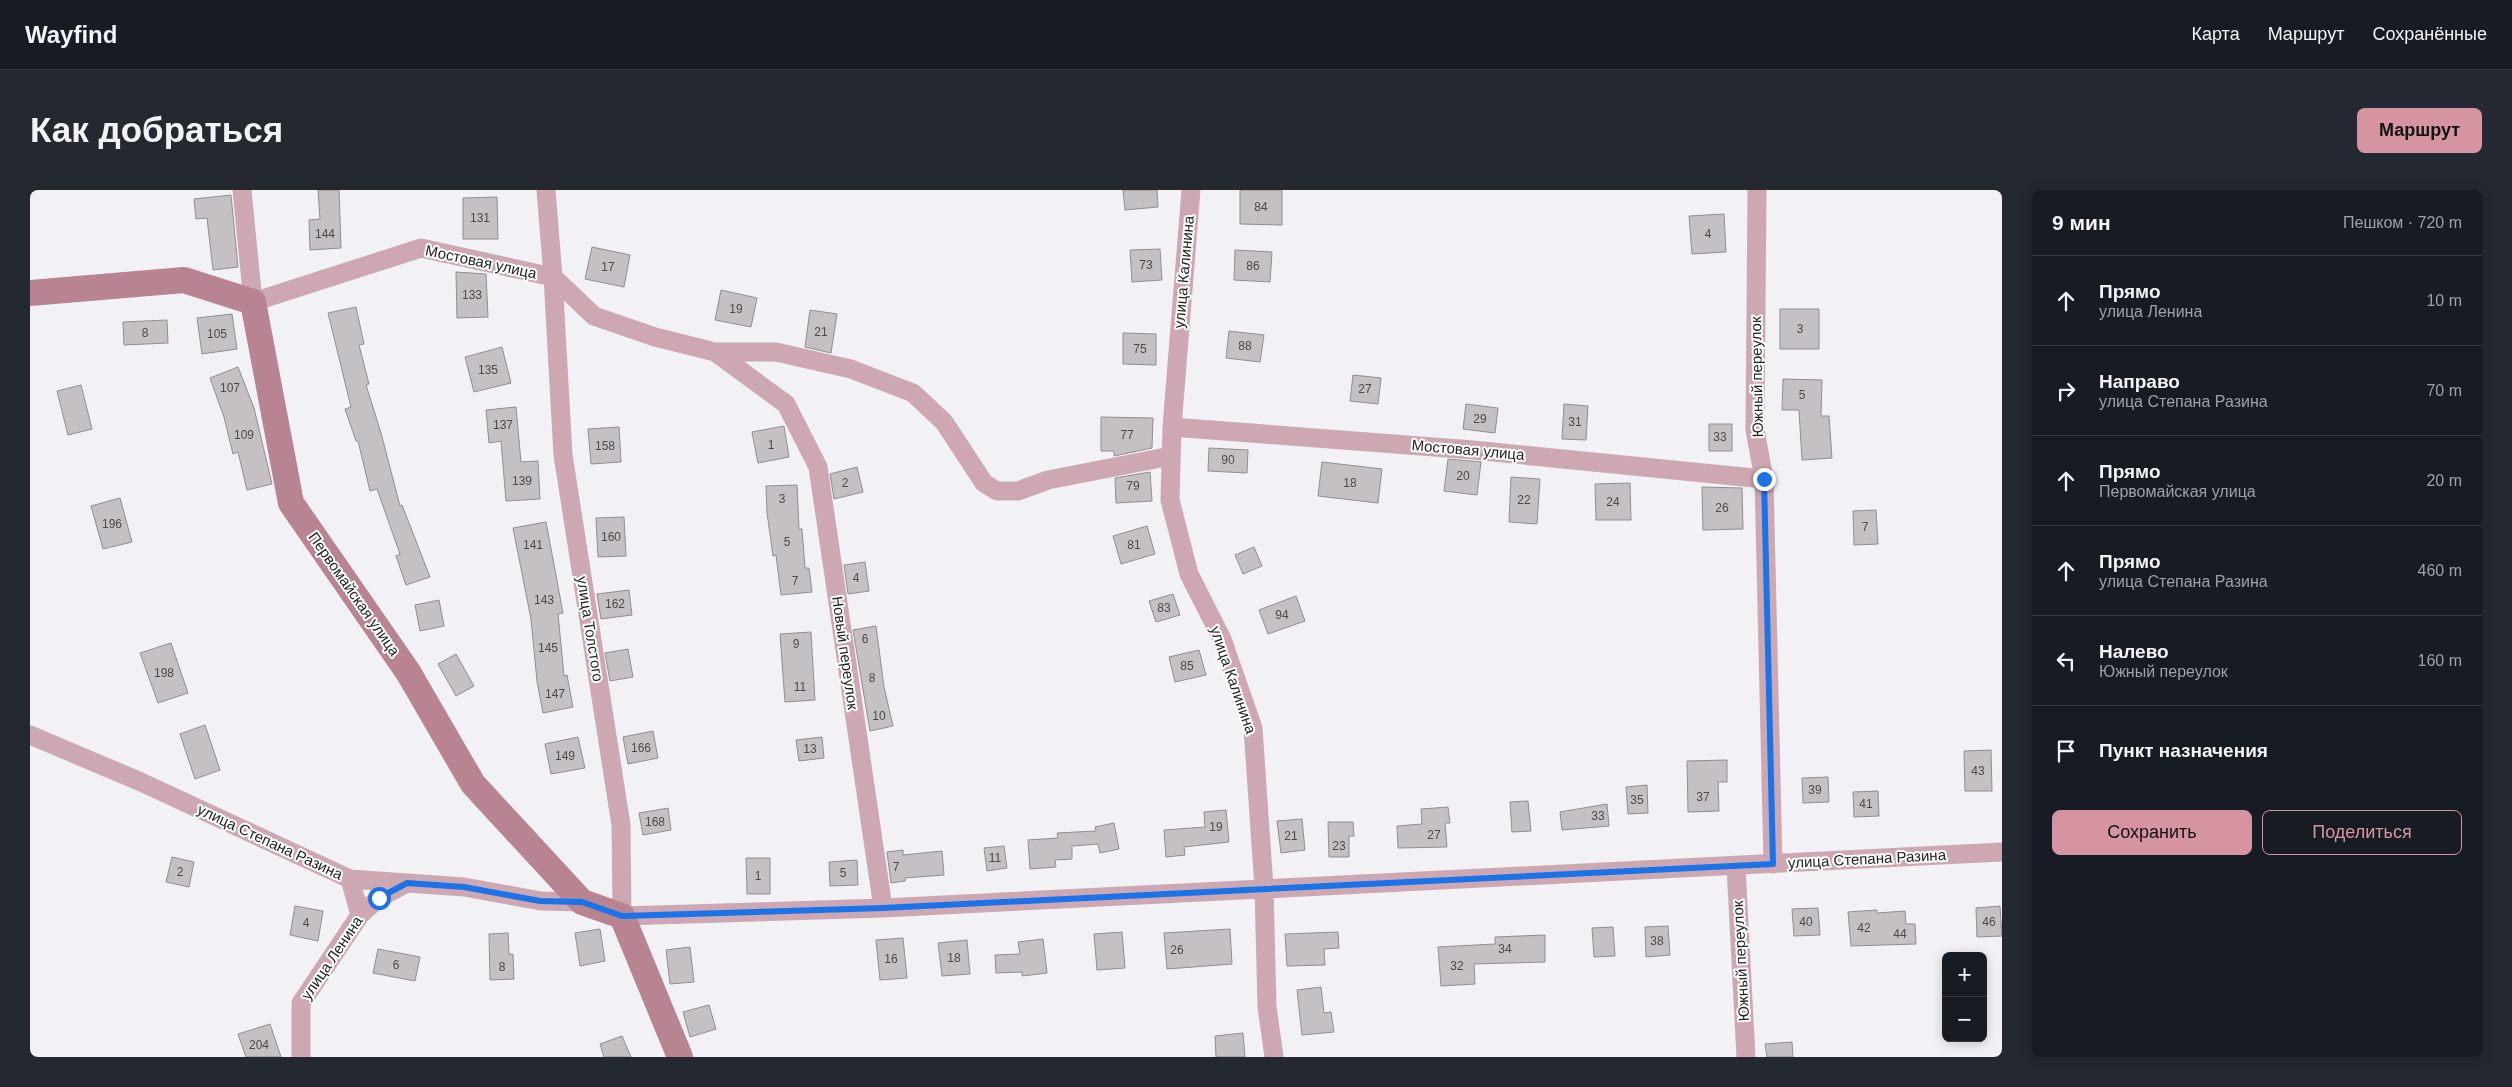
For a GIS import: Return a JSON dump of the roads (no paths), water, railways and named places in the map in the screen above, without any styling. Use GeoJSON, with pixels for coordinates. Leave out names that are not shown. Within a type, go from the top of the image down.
{"type":"FeatureCollection","features":[{"type":"Feature","properties":{"kind":"main road"},"geometry":{"type":"LineString","coordinates":[[30,293],[184,280],[252,302]]}},
{"type":"Feature","properties":{"kind":"main road","name":"Первомайская улица"},"geometry":{"type":"LineString","coordinates":[[252,302],[291,503],[408,672],[473,784],[582,902],[622,916]]}},
{"type":"Feature","properties":{"kind":"main road","name":"улица Толстого"},"geometry":{"type":"LineString","coordinates":[[622,916],[680,1057]]}},
{"type":"Feature","properties":{"kind":"street","name":"Первомайская улица"},"geometry":{"type":"LineString","coordinates":[[242,190],[252,302]]}},
{"type":"Feature","properties":{"kind":"street","name":"улица Толстого"},"geometry":{"type":"LineString","coordinates":[[546,190],[563,455],[621,824],[622,916]]}},
{"type":"Feature","properties":{"kind":"street","name":"улица Калинина"},"geometry":{"type":"LineString","coordinates":[[1191,190],[1172,427],[1170,500],[1188,574],[1222,639],[1253,728],[1264,888],[1267,1007],[1274,1057]]}},
{"type":"Feature","properties":{"kind":"street","name":"Южный переулок"},"geometry":{"type":"LineString","coordinates":[[1756,190],[1756,430],[1764,479],[1773,864]]}},
{"type":"Feature","properties":{"kind":"street","name":"Мостовая улица"},"geometry":{"type":"LineString","coordinates":[[252,302],[421,248],[553,277],[594,316],[655,337],[715,352],[786,404]]}},
{"type":"Feature","properties":{"kind":"street"},"geometry":{"type":"LineString","coordinates":[[715,352],[776,352],[851,369],[913,393],[944,422],[984,483],[997,491],[1018,491],[1048,480],[1171,456]]}},
{"type":"Feature","properties":{"kind":"street","name":"Новый переулок"},"geometry":{"type":"LineString","coordinates":[[786,404],[818,466],[883,908]]}},
{"type":"Feature","properties":{"kind":"street","name":"Мостовая улица"},"geometry":{"type":"LineString","coordinates":[[1172,427],[1473,450],[1764,479]]}},
{"type":"Feature","properties":{"kind":"street","name":"улица Степана Разина"},"geometry":{"type":"LineString","coordinates":[[30,735],[141,782],[350,879],[464,887],[540,901],[582,902]]}},
{"type":"Feature","properties":{"kind":"street","name":"улица Степана Разина"},"geometry":{"type":"LineString","coordinates":[[622,916],[883,908],[2002,852]]}},
{"type":"Feature","properties":{"kind":"street","name":"Южный переулок"},"geometry":{"type":"LineString","coordinates":[[1736,866],[1746,1057]]}},
{"type":"Feature","properties":{"kind":"street"},"geometry":{"type":"LineString","coordinates":[[350,879],[360,915]]}},
{"type":"Feature","properties":{"kind":"street","name":"улица Ленина"},"geometry":{"type":"LineString","coordinates":[[301,1057],[301,1003],[360,915],[379,898],[407,883]]}}]}
